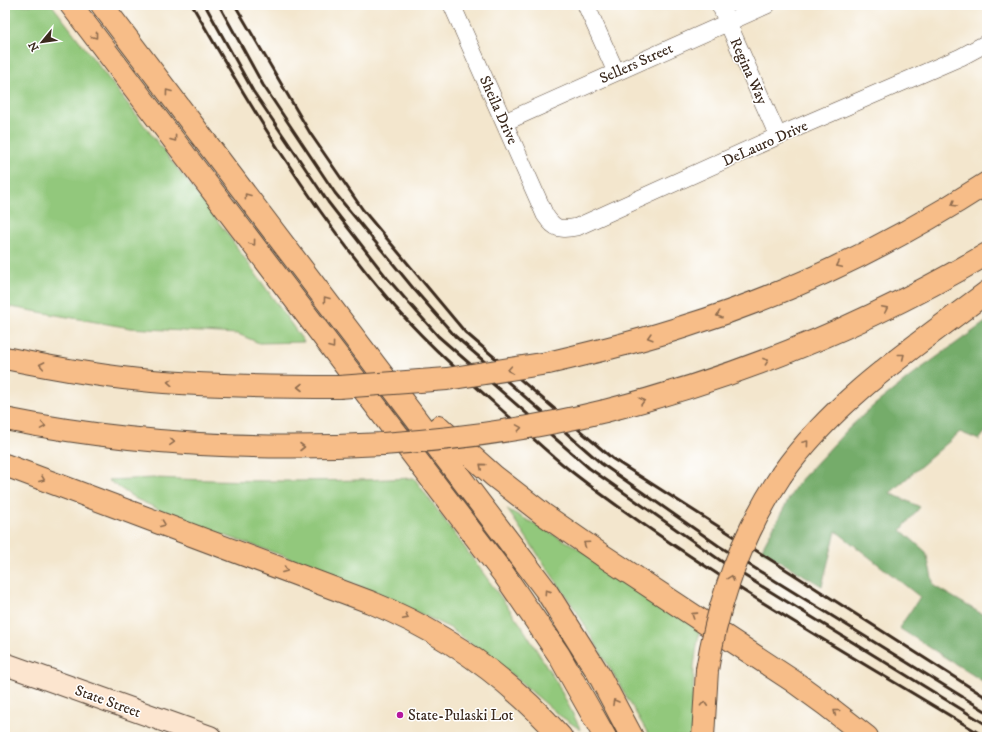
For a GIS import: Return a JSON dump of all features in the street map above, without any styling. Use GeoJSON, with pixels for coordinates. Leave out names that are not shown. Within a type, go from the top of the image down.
{"type":"FeatureCollection","features":[{"type":"Feature","properties":{"kind":"highway"},"geometry":{"type":"LineString","coordinates":[[71,5],[497,564],[559,655],[605,737]]}},
{"type":"Feature","properties":{"kind":"highway"},"geometry":{"type":"LineString","coordinates":[[102,5],[549,595],[598,673],[632,737]]}},
{"type":"Feature","properties":{"kind":"highway"},"geometry":{"type":"LineString","coordinates":[[5,358],[91,374],[213,386],[339,387],[447,379],[548,363],[652,337],[763,298],[802,282],[884,243],[987,184]]}},
{"type":"Feature","properties":{"kind":"highway"},"geometry":{"type":"LineString","coordinates":[[5,419],[107,436],[223,445],[315,447],[383,444],[466,437],[526,427],[605,411],[701,384],[792,351],[891,306],[987,254]]}},
{"type":"Feature","properties":{"kind":"highway"},"geometry":{"type":"LineString","coordinates":[[703,737],[707,670],[716,624],[732,574],[749,532],[782,474],[810,438],[850,399],[896,361],[987,292]]}},
{"type":"Feature","properties":{"kind":"highway"},"geometry":{"type":"LineString","coordinates":[[400,397],[433,422],[494,476],[538,510],[602,555],[793,681],[826,704],[866,737]]}},
{"type":"Feature","properties":{"kind":"highway"},"geometry":{"type":"LineString","coordinates":[[5,465],[370,602],[410,619],[448,640],[494,673],[526,701],[561,737]]}},
{"type":"Feature","properties":{"kind":"main road","name":"State Street"},"geometry":{"type":"LineString","coordinates":[[5,664],[210,737]]}},
{"type":"Feature","properties":{"kind":"street","name":"Sheila Drive"},"geometry":{"type":"LineString","coordinates":[[452,5],[545,215]]}},
{"type":"Feature","properties":{"kind":"street"},"geometry":{"type":"LineString","coordinates":[[586,5],[616,72]]}},
{"type":"Feature","properties":{"kind":"street","name":"Regina Way"},"geometry":{"type":"LineString","coordinates":[[720,5],[778,136]]}},
{"type":"Feature","properties":{"kind":"street","name":"Sellers Street"},"geometry":{"type":"LineString","coordinates":[[505,122],[768,5]]}},
{"type":"Feature","properties":{"kind":"street","name":"DeLauro Drive"},"geometry":{"type":"LineString","coordinates":[[545,215],[551,223],[561,229],[577,227],[778,136],[961,57],[987,43]]}},
{"type":"Feature","properties":{"kind":"green space"},"geometry":{"type":"Polygon","coordinates":[[[5,5],[52,5],[226,232],[304,342],[259,343],[238,334],[130,328],[5,306],[5,5]]]}},
{"type":"Feature","properties":{"kind":"green space"},"geometry":{"type":"Polygon","coordinates":[[[987,321],[987,430],[979,440],[960,432],[890,493],[920,507],[901,530],[926,552],[934,586],[987,617],[987,684],[899,628],[920,597],[836,531],[822,586],[761,550],[797,484],[849,428],[873,406],[916,372],[987,321]]]}},
{"type":"Feature","properties":{"kind":"green space"},"geometry":{"type":"Polygon","coordinates":[[[155,478],[284,481],[414,478],[521,625],[557,683],[581,730],[559,715],[517,679],[450,628],[379,594],[284,556],[197,526],[136,499],[108,480],[155,478]]]}},
{"type":"Feature","properties":{"kind":"green space"},"geometry":{"type":"Polygon","coordinates":[[[507,509],[573,545],[700,626],[694,666],[692,737],[650,737],[577,612],[507,509]]]}},
{"type":"Feature","properties":{"kind":"railway"},"geometry":{"type":"LineString","coordinates":[[192,5],[258,117],[331,226],[397,309],[423,337],[465,377],[562,464],[621,509],[671,544],[827,642],[985,737]]}},
{"type":"Feature","properties":{"kind":"railway"},"geometry":{"type":"LineString","coordinates":[[205,5],[253,91],[328,202],[387,278],[438,336],[589,468],[724,563],[987,725]]}},
{"type":"Feature","properties":{"kind":"railway"},"geometry":{"type":"LineString","coordinates":[[219,5],[263,85],[335,193],[413,288],[455,336],[602,464],[719,546],[987,712]]}},
{"type":"Feature","properties":{"kind":"railway"},"geometry":{"type":"LineString","coordinates":[[235,5],[310,133],[363,210],[465,332],[613,459],[987,698]]}},
{"type":"Feature","properties":{"kind":"place","name":"State-Pulaski Lot"},"geometry":{"type":"Point","coordinates":[400,715]}}]}
